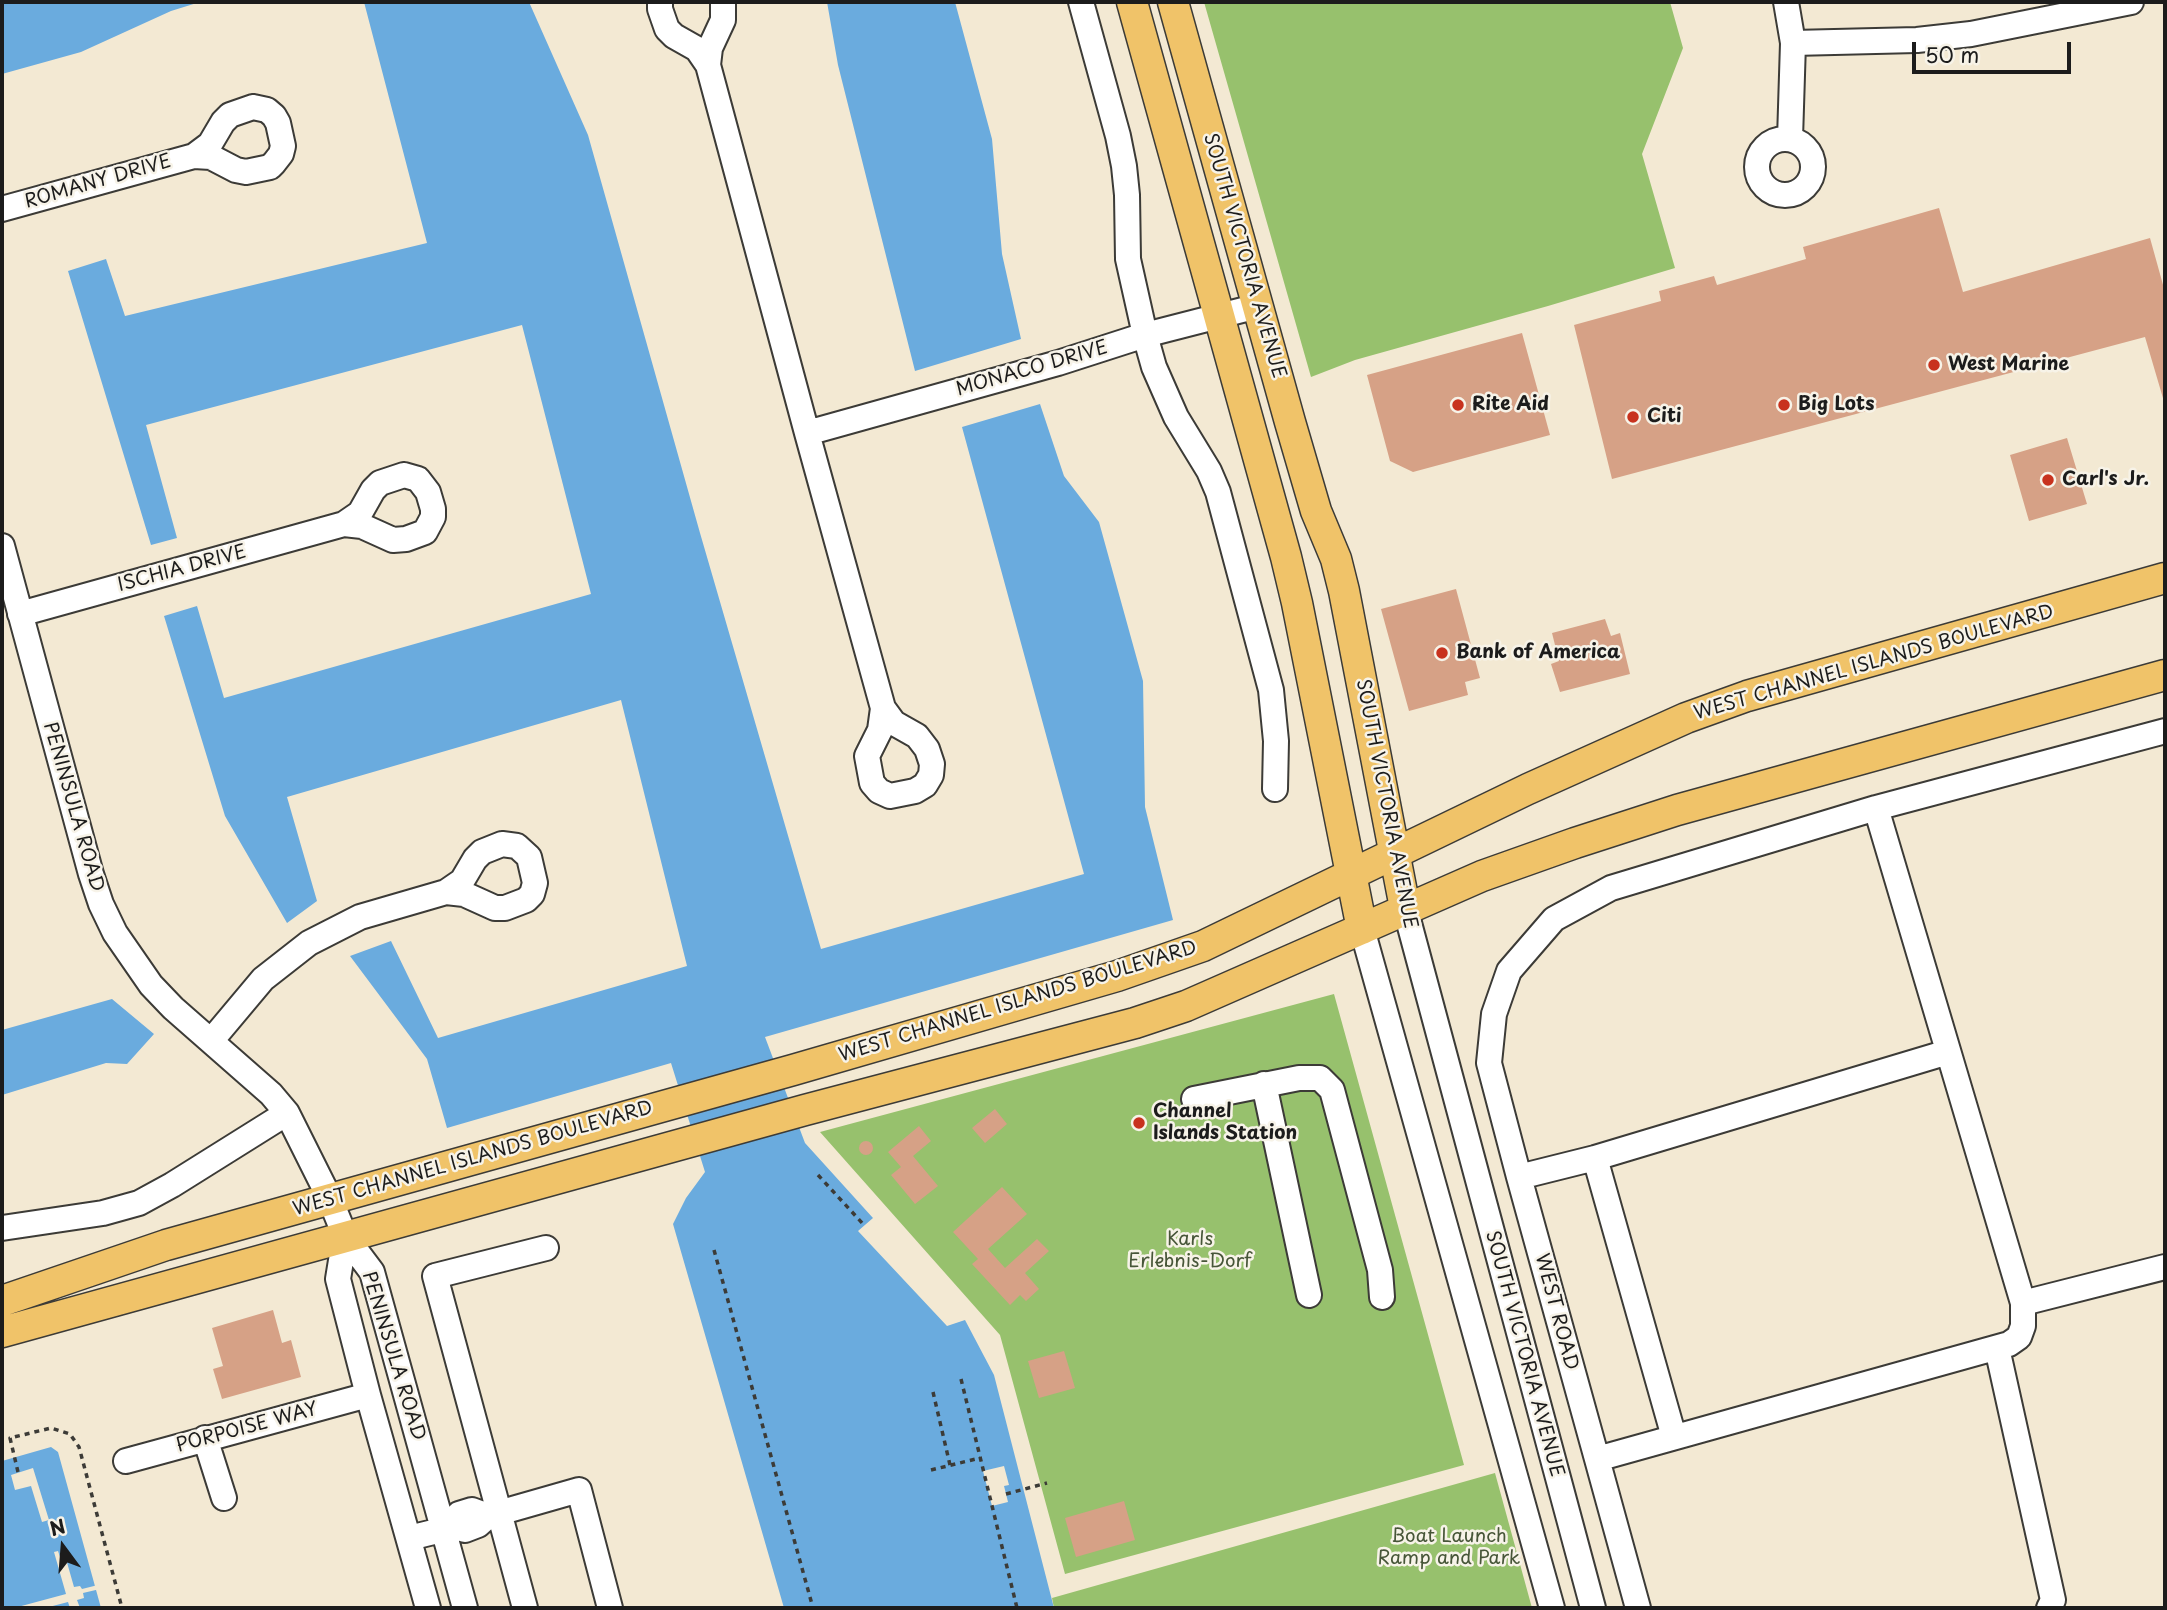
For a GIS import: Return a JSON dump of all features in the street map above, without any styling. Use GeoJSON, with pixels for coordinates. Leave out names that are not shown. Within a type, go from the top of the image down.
{"type":"FeatureCollection","features":[{"type":"Feature","properties":{"kind":"main road","name":"SOUTH VICTORIA AVENUE"},"geometry":{"type":"LineString","coordinates":[[1132,2],[1297,603],[1362,929]]}},
{"type":"Feature","properties":{"kind":"main road","name":"SOUTH VICTORIA AVENUE"},"geometry":{"type":"LineString","coordinates":[[1173,2],[1316,511],[1336,558],[1405,908]]}},
{"type":"Feature","properties":{"kind":"main road","name":"WEST CHANNEL ISLANDS BOULEVARD"},"geometry":{"type":"LineString","coordinates":[[2,1301],[166,1245],[1117,976],[1203,946],[1540,783],[1686,718],[1747,696],[2165,578]]}},
{"type":"Feature","properties":{"kind":"main road","name":"WEST CHANNEL ISLANDS BOULEVARD"},"geometry":{"type":"LineString","coordinates":[[2,1332],[805,1110],[1135,1023],[1186,1006],[1405,908],[1494,872],[1677,810],[2165,675]]}},
{"type":"Feature","properties":{"kind":"street"},"geometry":{"type":"LineString","coordinates":[[660,2],[667,29],[697,49],[708,65],[883,708]]}},
{"type":"Feature","properties":{"kind":"street"},"geometry":{"type":"LineString","coordinates":[[708,65],[710,48],[724,16],[723,2]]}},
{"type":"Feature","properties":{"kind":"street"},"geometry":{"type":"LineString","coordinates":[[1081,2],[1124,166],[1128,259],[1144,335],[1154,367],[1176,417],[1209,471],[1224,513],[1271,690],[1275,716],[1276,789]]}},
{"type":"Feature","properties":{"kind":"street"},"geometry":{"type":"LineString","coordinates":[[1786,2],[1793,43],[1790,139]]}},
{"type":"Feature","properties":{"kind":"street"},"geometry":{"type":"LineString","coordinates":[[1793,43],[1917,40],[1971,34],[2131,2]]}},
{"type":"Feature","properties":{"kind":"street","name":"ROMANY DRIVE"},"geometry":{"type":"LineString","coordinates":[[2,209],[194,156]]}},
{"type":"Feature","properties":{"kind":"street","name":"MONACO DRIVE"},"geometry":{"type":"LineString","coordinates":[[807,433],[1058,363],[1144,335],[1258,306]]}},
{"type":"Feature","properties":{"kind":"street","name":"ISCHIA DRIVE"},"geometry":{"type":"LineString","coordinates":[[20,614],[344,524]]}},
{"type":"Feature","properties":{"kind":"street","name":"PENINSULA ROAD"},"geometry":{"type":"LineString","coordinates":[[2,546],[90,874],[102,904],[121,942],[151,985],[173,1008],[271,1094],[287,1113],[330,1199],[345,1236],[372,1272],[449,1528],[466,1608]]}},
{"type":"Feature","properties":{"kind":"street","name":"WEST ROAD"},"geometry":{"type":"LineString","coordinates":[[1638,1608],[1489,1063],[1494,1014],[1510,971],[1554,919],[1611,888],[1876,808],[2165,730]]}},
{"type":"Feature","properties":{"kind":"street"},"geometry":{"type":"LineString","coordinates":[[1597,1459],[1997,1348],[2020,1337],[2023,1303],[1876,808]]}},
{"type":"Feature","properties":{"kind":"street"},"geometry":{"type":"LineString","coordinates":[[211,1041],[263,979],[309,943],[360,917],[446,892]]}},
{"type":"Feature","properties":{"kind":"street","name":"SOUTH VICTORIA AVENUE"},"geometry":{"type":"LineString","coordinates":[[1405,908],[1593,1608]]}},
{"type":"Feature","properties":{"kind":"street","name":"SOUTH VICTORIA AVENUE"},"geometry":{"type":"LineString","coordinates":[[1362,929],[1552,1608]]}},
{"type":"Feature","properties":{"kind":"street"},"geometry":{"type":"LineString","coordinates":[[1519,1177],[1595,1158],[1948,1052]]}},
{"type":"Feature","properties":{"kind":"street"},"geometry":{"type":"LineString","coordinates":[[1194,1098],[1299,1078],[1320,1078],[1332,1090],[1380,1270],[1382,1297]]}},
{"type":"Feature","properties":{"kind":"street"},"geometry":{"type":"LineString","coordinates":[[1264,1084],[1309,1296]]}},
{"type":"Feature","properties":{"kind":"street"},"geometry":{"type":"LineString","coordinates":[[2,1228],[103,1213],[139,1203],[287,1113]]}},
{"type":"Feature","properties":{"kind":"street"},"geometry":{"type":"LineString","coordinates":[[1595,1158],[1674,1437]]}},
{"type":"Feature","properties":{"kind":"street","name":"PENINSULA ROAD"},"geometry":{"type":"LineString","coordinates":[[345,1236],[338,1279],[428,1608]]}},
{"type":"Feature","properties":{"kind":"street"},"geometry":{"type":"LineString","coordinates":[[525,1608],[494,1514],[435,1276],[546,1248]]}},
{"type":"Feature","properties":{"kind":"street"},"geometry":{"type":"LineString","coordinates":[[2023,1303],[2165,1267]]}},
{"type":"Feature","properties":{"kind":"street"},"geometry":{"type":"LineString","coordinates":[[1997,1348],[2053,1600],[2049,1608]]}},
{"type":"Feature","properties":{"kind":"street","name":"PORPOISE WAY"},"geometry":{"type":"LineString","coordinates":[[126,1461],[368,1395]]}},
{"type":"Feature","properties":{"kind":"street"},"geometry":{"type":"LineString","coordinates":[[205,1438],[224,1499]]}},
{"type":"Feature","properties":{"kind":"street"},"geometry":{"type":"LineString","coordinates":[[409,1538],[449,1528],[465,1530],[494,1514],[579,1490],[611,1608]]}},
{"type":"Feature","properties":{"kind":"path"},"geometry":{"type":"LineString","coordinates":[[818,1175],[864,1225]]}},
{"type":"Feature","properties":{"kind":"path"},"geometry":{"type":"LineString","coordinates":[[714,1250],[813,1608]]}},
{"type":"Feature","properties":{"kind":"path"},"geometry":{"type":"LineString","coordinates":[[961,1379],[1017,1608]]}},
{"type":"Feature","properties":{"kind":"path"},"geometry":{"type":"LineString","coordinates":[[933,1392],[950,1465]]}},
{"type":"Feature","properties":{"kind":"path"},"geometry":{"type":"LineString","coordinates":[[18,1472],[10,1438],[51,1428],[70,1434],[79,1447],[122,1608]]}},
{"type":"Feature","properties":{"kind":"path"},"geometry":{"type":"LineString","coordinates":[[931,1470],[980,1458]]}},
{"type":"Feature","properties":{"kind":"path"},"geometry":{"type":"LineString","coordinates":[[1006,1494],[1047,1483]]}},
{"type":"Feature","properties":{"kind":"green space"},"geometry":{"type":"Polygon","coordinates":[[[1204,2],[1670,2],[1683,48],[1642,154],[1675,268],[1355,360],[1311,377],[1204,2]]]}},
{"type":"Feature","properties":{"kind":"green space","name":"Karls Erlebnis-Dorf"},"geometry":{"type":"Polygon","coordinates":[[[1334,994],[1464,1465],[1065,1574],[1000,1335],[820,1132],[1334,994]]]}},
{"type":"Feature","properties":{"kind":"green space","name":"Boat Launch Ramp and Park"},"geometry":{"type":"Polygon","coordinates":[[[1495,1473],[1532,1608],[1054,1608],[1052,1598],[1495,1473]]]}},
{"type":"Feature","properties":{"kind":"water"},"geometry":{"type":"Polygon","coordinates":[[[2,2],[200,2],[171,11],[81,52],[2,74],[2,2]]]}},
{"type":"Feature","properties":{"kind":"water"},"geometry":{"type":"Polygon","coordinates":[[[364,2],[529,2],[588,135],[821,949],[1084,874],[962,427],[1040,404],[1064,476],[1099,522],[1143,681],[1145,807],[1173,920],[765,1037],[805,1143],[873,1218],[858,1231],[947,1326],[965,1320],[994,1375],[1054,1608],[784,1608],[673,1224],[686,1198],[705,1172],[671,1063],[447,1128],[427,1059],[350,956],[391,941],[438,1038],[687,966],[621,700],[287,797],[317,901],[287,923],[225,816],[164,616],[197,606],[224,698],[591,594],[522,325],[146,425],[177,538],[151,545],[68,271],[106,259],[125,316],[427,243],[364,2]]]}},
{"type":"Feature","properties":{"kind":"water"},"geometry":{"type":"Polygon","coordinates":[[[827,2],[955,2],[992,139],[1002,254],[1021,339],[915,371],[838,65],[827,2]]]}},
{"type":"Feature","properties":{"kind":"water"},"geometry":{"type":"Polygon","coordinates":[[[112,999],[154,1034],[127,1064],[106,1063],[2,1095],[2,1030],[112,999]]]}},
{"type":"Feature","properties":{"kind":"water"},"geometry":{"type":"Polygon","coordinates":[[[51,1447],[58,1452],[101,1608],[2,1608],[2,1461],[51,1447]]]}},
{"type":"Feature","properties":{"kind":"pier"},"geometry":{"type":"Polygon","coordinates":[[[1004,1466],[1009,1485],[1004,1486],[1008,1502],[992,1506],[983,1471],[1004,1466]]]}},
{"type":"Feature","properties":{"kind":"pier"},"geometry":{"type":"Polygon","coordinates":[[[33,1468],[49,1520],[42,1522],[31,1486],[15,1490],[11,1475],[33,1468]]]}},
{"type":"Feature","properties":{"kind":"pier"},"geometry":{"type":"Polygon","coordinates":[[[58,1551],[60,1557],[66,1559],[74,1587],[80,1586],[82,1589],[98,1585],[100,1589],[83,1593],[84,1598],[77,1600],[80,1608],[70,1608],[68,1602],[45,1608],[14,1608],[66,1594],[54,1552],[58,1551]]]}},
{"type":"Feature","properties":{"kind":"building"},"geometry":{"type":"Polygon","coordinates":[[[1939,208],[1963,292],[2150,238],[2165,292],[2165,405],[2145,337],[1612,479],[1574,325],[1661,301],[1659,291],[1714,276],[1717,285],[1806,259],[1803,247],[1939,208]]]}},
{"type":"Feature","properties":{"kind":"building","name":"Rite Aid"},"geometry":{"type":"Polygon","coordinates":[[[1522,333],[1550,435],[1413,472],[1390,461],[1367,375],[1522,333]]]}},
{"type":"Feature","properties":{"kind":"building","name":"Carl's Jr."},"geometry":{"type":"Polygon","coordinates":[[[2067,438],[2087,504],[2029,521],[2010,455],[2067,438]]]}},
{"type":"Feature","properties":{"kind":"building"},"geometry":{"type":"Polygon","coordinates":[[[1456,589],[1480,678],[1465,682],[1468,695],[1409,711],[1381,609],[1456,589]]]}},
{"type":"Feature","properties":{"kind":"building"},"geometry":{"type":"Polygon","coordinates":[[[1605,619],[1611,636],[1620,633],[1630,674],[1560,692],[1551,664],[1559,661],[1552,633],[1605,619]]]}},
{"type":"Feature","properties":{"kind":"building"},"geometry":{"type":"Polygon","coordinates":[[[995,1109],[1007,1124],[985,1143],[972,1128],[995,1109]]]}},
{"type":"Feature","properties":{"kind":"building"},"geometry":{"type":"Polygon","coordinates":[[[919,1126],[931,1141],[913,1156],[938,1186],[915,1204],[891,1175],[901,1167],[888,1152],[919,1126]]]}},
{"type":"Feature","properties":{"kind":"building"},"geometry":{"type":"Polygon","coordinates":[[[866,1141],[871,1143],[871,1153],[866,1155],[861,1153],[859,1148],[861,1143],[866,1141]]]}},
{"type":"Feature","properties":{"kind":"building"},"geometry":{"type":"Polygon","coordinates":[[[1002,1187],[1027,1214],[988,1249],[1005,1268],[1037,1239],[1049,1251],[1025,1273],[1039,1289],[1026,1301],[1020,1295],[1010,1305],[972,1264],[978,1259],[953,1232],[1002,1187]]]}},
{"type":"Feature","properties":{"kind":"building"},"geometry":{"type":"Polygon","coordinates":[[[273,1310],[282,1343],[291,1340],[301,1377],[222,1399],[213,1369],[223,1366],[212,1328],[273,1310]]]}},
{"type":"Feature","properties":{"kind":"building"},"geometry":{"type":"Polygon","coordinates":[[[1064,1351],[1075,1388],[1039,1398],[1028,1361],[1064,1351]]]}},
{"type":"Feature","properties":{"kind":"building"},"geometry":{"type":"Polygon","coordinates":[[[1124,1501],[1135,1540],[1076,1557],[1065,1518],[1124,1501]]]}},
{"type":"Feature","properties":{"kind":"place","name":"West Marine"},"geometry":{"type":"Point","coordinates":[1934,365]}},
{"type":"Feature","properties":{"kind":"place","name":"Rite Aid"},"geometry":{"type":"Point","coordinates":[1458,405]}},
{"type":"Feature","properties":{"kind":"place","name":"Big Lots"},"geometry":{"type":"Point","coordinates":[1784,405]}},
{"type":"Feature","properties":{"kind":"place","name":"Citi"},"geometry":{"type":"Point","coordinates":[1633,417]}},
{"type":"Feature","properties":{"kind":"place","name":"Carl's Jr."},"geometry":{"type":"Point","coordinates":[2048,480]}},
{"type":"Feature","properties":{"kind":"place","name":"Bank of America"},"geometry":{"type":"Point","coordinates":[1442,653]}},
{"type":"Feature","properties":{"kind":"place","name":"Channel Islands Station"},"geometry":{"type":"Point","coordinates":[1139,1123]}}]}
